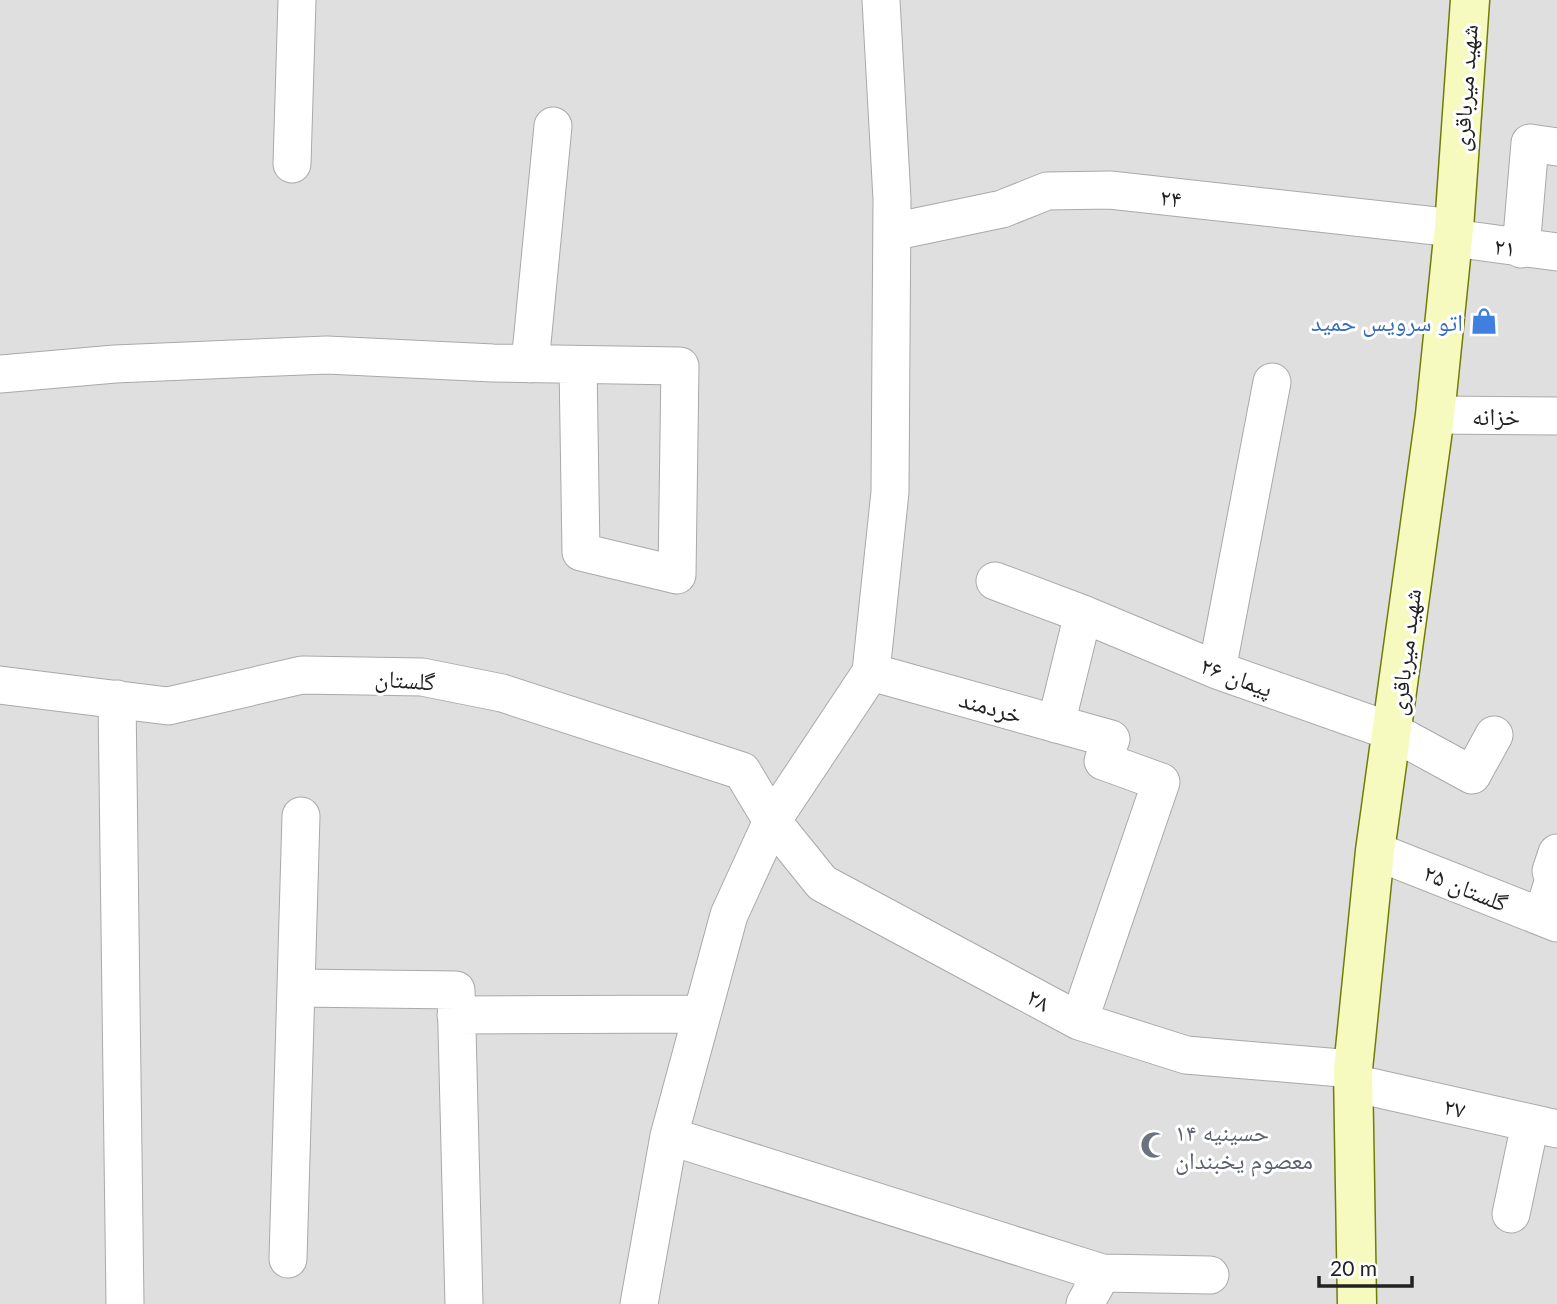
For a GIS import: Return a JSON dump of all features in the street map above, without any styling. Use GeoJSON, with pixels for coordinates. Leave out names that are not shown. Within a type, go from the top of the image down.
{"type":"FeatureCollection","features":[{"type":"Feature","properties":{"kind":"main road","name":"شهید میرباقری"},"geometry":{"type":"LineString","coordinates":[[1357,1304],[1353,1076],[1375,851],[1435,415],[1454,233],[1470,0]]}},
{"type":"Feature","properties":{"kind":"street"},"geometry":{"type":"LineString","coordinates":[[292,164],[297,0]]}},
{"type":"Feature","properties":{"kind":"street"},"geometry":{"type":"LineString","coordinates":[[639,1304],[669,1136],[729,915],[772,821],[871,672],[890,492],[892,233],[881,0]]}},
{"type":"Feature","properties":{"kind":"street"},"geometry":{"type":"LineString","coordinates":[[530,364],[553,126]]}},
{"type":"Feature","properties":{"kind":"street"},"geometry":{"type":"LineString","coordinates":[[1521,248],[1530,143],[1557,147]]}},
{"type":"Feature","properties":{"kind":"street","name":"۲۴"},"geometry":{"type":"LineString","coordinates":[[892,233],[1002,209],[1047,191],[1060,190],[1110,190],[1454,233]]}},
{"type":"Feature","properties":{"kind":"street","name":"۲۱"},"geometry":{"type":"LineString","coordinates":[[1454,233],[1521,248],[1557,252]]}},
{"type":"Feature","properties":{"kind":"street"},"geometry":{"type":"LineString","coordinates":[[0,374],[116,364],[327,355],[530,364],[680,366],[677,575],[581,552],[578,365]]}},
{"type":"Feature","properties":{"kind":"street"},"geometry":{"type":"LineString","coordinates":[[1217,670],[1272,382]]}},
{"type":"Feature","properties":{"kind":"street","name":"خزانه"},"geometry":{"type":"LineString","coordinates":[[1435,415],[1557,416]]}},
{"type":"Feature","properties":{"kind":"street","name":"پیمان ۲۶"},"geometry":{"type":"LineString","coordinates":[[996,581],[1217,670],[1393,732],[1472,775],[1494,735]]}},
{"type":"Feature","properties":{"kind":"street"},"geometry":{"type":"LineString","coordinates":[[1056,724],[1083,614]]}},
{"type":"Feature","properties":{"kind":"street","name":"خردمند"},"geometry":{"type":"LineString","coordinates":[[871,672],[1111,739],[1103,761],[1161,782],[1079,1021]]}},
{"type":"Feature","properties":{"kind":"street","name":"گلستان"},"geometry":{"type":"LineString","coordinates":[[0,685],[168,706],[302,675],[422,677],[502,693],[742,771],[772,821]]}},
{"type":"Feature","properties":{"kind":"street"},"geometry":{"type":"LineString","coordinates":[[117,699],[125,1304]]}},
{"type":"Feature","properties":{"kind":"street"},"geometry":{"type":"LineString","coordinates":[[288,1259],[301,816]]}},
{"type":"Feature","properties":{"kind":"street","name":"۲۸"},"geometry":{"type":"LineString","coordinates":[[772,821],[822,883],[1079,1021],[1186,1055],[1353,1076]]}},
{"type":"Feature","properties":{"kind":"street","name":"گلستان ۲۵"},"geometry":{"type":"LineString","coordinates":[[1375,851],[1550,920]]}},
{"type":"Feature","properties":{"kind":"street"},"geometry":{"type":"LineString","coordinates":[[1550,920],[1554,880],[1551,871],[1557,853]]}},
{"type":"Feature","properties":{"kind":"street"},"geometry":{"type":"LineString","coordinates":[[297,988],[456,990],[464,1304]]}},
{"type":"Feature","properties":{"kind":"street"},"geometry":{"type":"LineString","coordinates":[[456,1015],[702,1014]]}},
{"type":"Feature","properties":{"kind":"street","name":"۲۷"},"geometry":{"type":"LineString","coordinates":[[1353,1076],[1543,1127]]}},
{"type":"Feature","properties":{"kind":"street"},"geometry":{"type":"LineString","coordinates":[[1511,1214],[1543,1127]]}},
{"type":"Feature","properties":{"kind":"street"},"geometry":{"type":"LineString","coordinates":[[669,1136],[1094,1288],[1210,1275]]}},
{"type":"Feature","properties":{"kind":"shaded area"},"geometry":{"type":"Polygon","coordinates":[[[0,0],[1557,0],[1557,1304],[0,1304],[0,0]]]}},
{"type":"Feature","properties":{"kind":"place","name":"اتو سرویس حمید"},"geometry":{"type":"Point","coordinates":[1484,321]}},
{"type":"Feature","properties":{"kind":"place","name":"حسینیه ۱۴ معصوم یخبندان"},"geometry":{"type":"Point","coordinates":[1154,1145]}}]}
